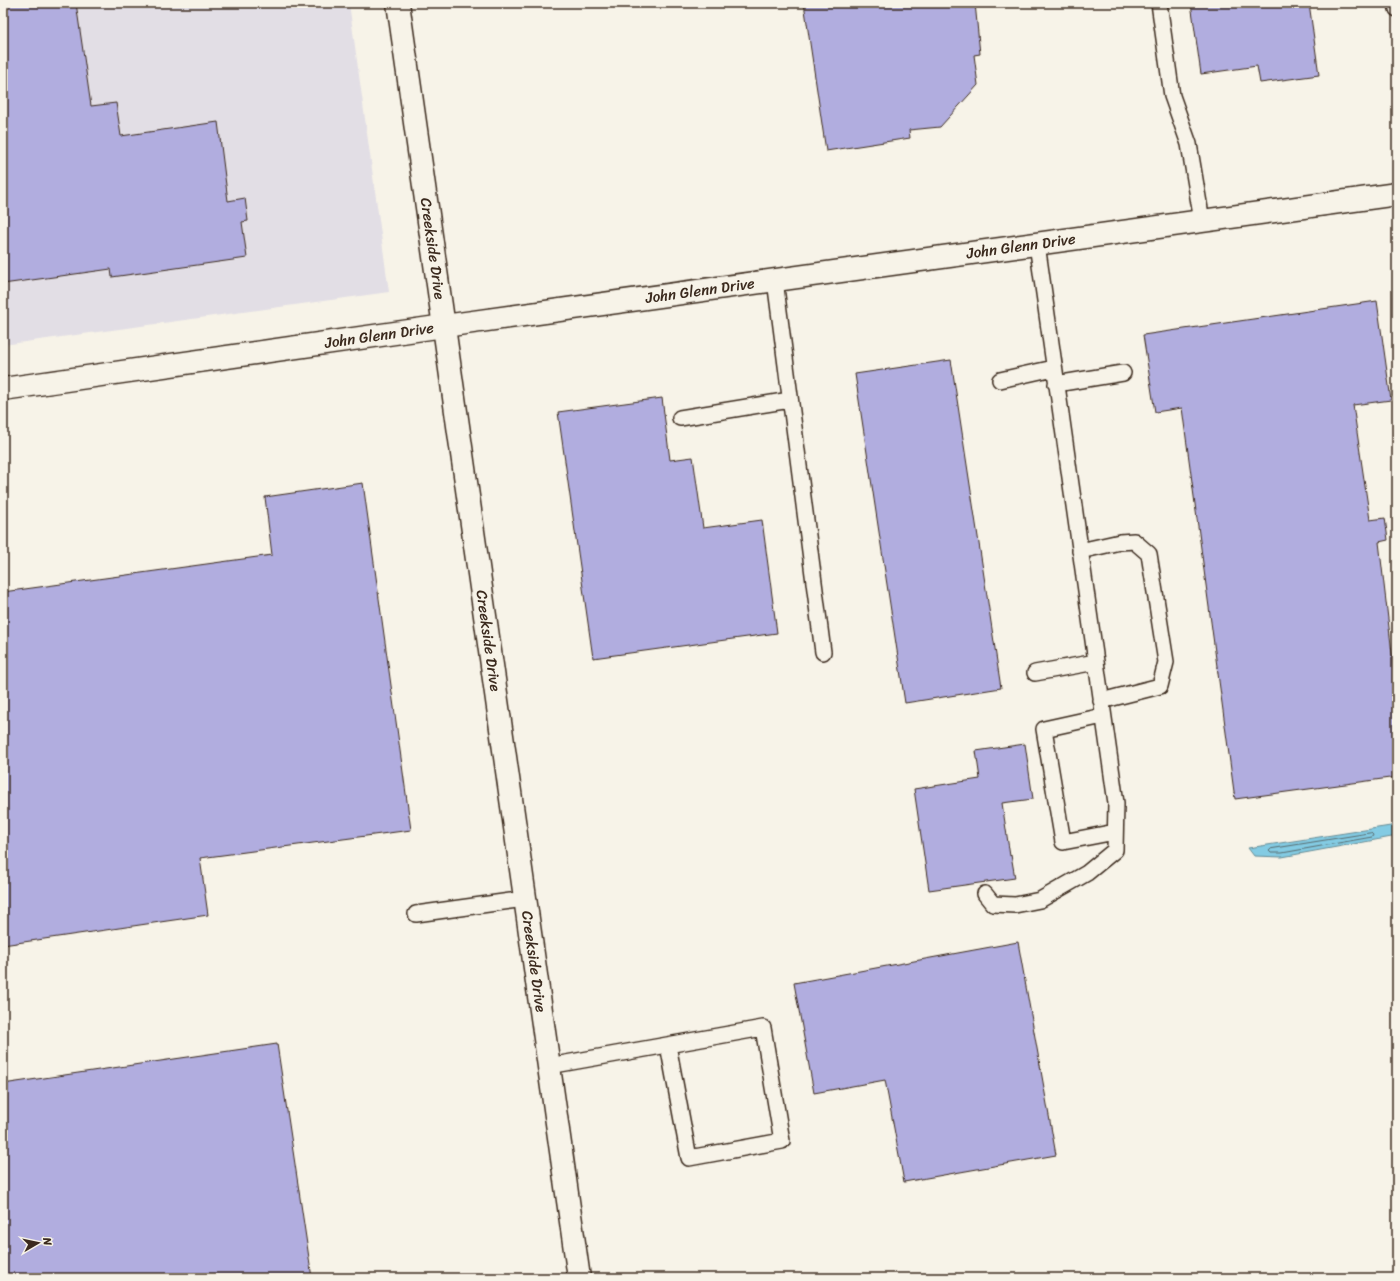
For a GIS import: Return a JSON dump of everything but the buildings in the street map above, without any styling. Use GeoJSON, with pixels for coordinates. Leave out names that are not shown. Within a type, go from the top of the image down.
{"type":"FeatureCollection","features":[{"type":"Feature","properties":{"kind":"street","name":"Creekside Drive"},"geometry":{"type":"LineString","coordinates":[[398,3],[579,1278]]}},
{"type":"Feature","properties":{"kind":"street","name":"John Glenn Drive"},"geometry":{"type":"LineString","coordinates":[[3,389],[444,326],[1397,194]]}},
{"type":"Feature","properties":{"kind":"lane"},"geometry":{"type":"LineString","coordinates":[[1158,3],[1172,96],[1189,144],[1202,221]]}},
{"type":"Feature","properties":{"kind":"lane"},"geometry":{"type":"LineString","coordinates":[[1396,3],[1397,9]]}},
{"type":"Feature","properties":{"kind":"lane"},"geometry":{"type":"LineString","coordinates":[[985,894],[993,904],[1015,904],[1040,900],[1087,872],[1115,850],[1116,803],[1036,244]]}},
{"type":"Feature","properties":{"kind":"lane"},"geometry":{"type":"LineString","coordinates":[[775,280],[823,652]]}},
{"type":"Feature","properties":{"kind":"lane"},"geometry":{"type":"LineString","coordinates":[[1000,380],[1054,368]]}},
{"type":"Feature","properties":{"kind":"lane"},"geometry":{"type":"LineString","coordinates":[[1056,384],[1123,373]]}},
{"type":"Feature","properties":{"kind":"lane"},"geometry":{"type":"LineString","coordinates":[[680,418],[790,400]]}},
{"type":"Feature","properties":{"kind":"lane"},"geometry":{"type":"LineString","coordinates":[[1080,551],[1120,542],[1134,541],[1149,554],[1166,662],[1160,686],[1101,701]]}},
{"type":"Feature","properties":{"kind":"lane"},"geometry":{"type":"LineString","coordinates":[[1035,673],[1096,662]]}},
{"type":"Feature","properties":{"kind":"lane"},"geometry":{"type":"LineString","coordinates":[[1103,716],[1044,729],[1063,842],[1115,832]]}},
{"type":"Feature","properties":{"kind":"lane"},"geometry":{"type":"LineString","coordinates":[[416,914],[525,899]]}},
{"type":"Feature","properties":{"kind":"lane"},"geometry":{"type":"LineString","coordinates":[[549,1066],[763,1028],[782,1141],[689,1158],[668,1045]]}},
{"type":"Feature","properties":{"kind":"shaded area"},"geometry":{"type":"Polygon","coordinates":[[[3,3],[349,3],[389,292],[3,345],[3,3]]]}},
{"type":"Feature","properties":{"kind":"water"},"geometry":{"type":"Polygon","coordinates":[[[1397,825],[1397,836],[1282,857],[1254,856],[1248,848],[1397,825]]]}}]}
